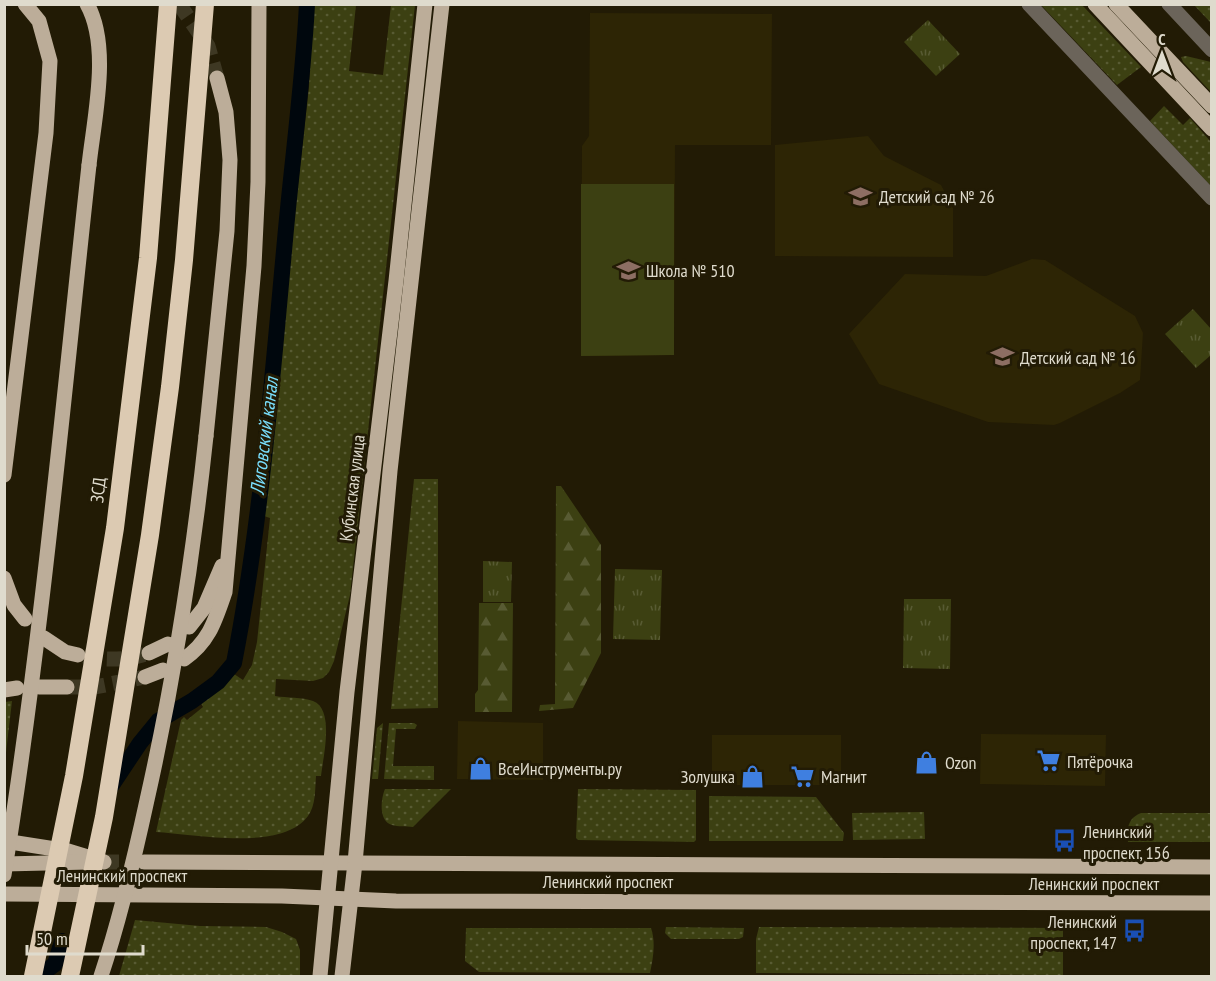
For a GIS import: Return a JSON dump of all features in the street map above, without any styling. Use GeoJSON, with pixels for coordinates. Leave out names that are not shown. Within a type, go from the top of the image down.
{"type":"FeatureCollection","features":[{"type":"Feature","properties":{"kind":"highway","name":"ЗСД"},"geometry":{"type":"LineString","coordinates":[[33,976],[74,776],[114,528],[148,258],[168,4]]}},
{"type":"Feature","properties":{"kind":"highway"},"geometry":{"type":"LineString","coordinates":[[70,976],[104,817],[152,524],[184,261],[205,4]]}},
{"type":"Feature","properties":{"kind":"main road"},"geometry":{"type":"LineString","coordinates":[[4,475],[47,121],[50,61],[39,21],[25,4]]}},
{"type":"Feature","properties":{"kind":"main road"},"geometry":{"type":"LineString","coordinates":[[4,875],[27,721],[100,62],[99,40],[94,17],[87,4]]}},
{"type":"Feature","properties":{"kind":"main road"},"geometry":{"type":"LineString","coordinates":[[183,659],[197,650],[208,635],[225,592],[254,266],[260,91],[259,4]]}},
{"type":"Feature","properties":{"kind":"main road","name":"Кубинская улица"},"geometry":{"type":"LineString","coordinates":[[321,976],[347,692],[396,281],[425,4]]}},
{"type":"Feature","properties":{"kind":"main road","name":"Кубинская улица"},"geometry":{"type":"LineString","coordinates":[[342,976],[355,863],[390,471],[442,4]]}},
{"type":"Feature","properties":{"kind":"main road"},"geometry":{"type":"LineString","coordinates":[[1095,4],[1212,129]]}},
{"type":"Feature","properties":{"kind":"main road"},"geometry":{"type":"LineString","coordinates":[[1116,4],[1212,106]]}},
{"type":"Feature","properties":{"kind":"main road"},"geometry":{"type":"LineString","coordinates":[[101,976],[111,947],[136,850],[157,759],[182,628],[206,436],[228,219],[230,160],[227,122],[217,78]]}},
{"type":"Feature","properties":{"kind":"main road"},"geometry":{"type":"LineString","coordinates":[[189,627],[204,608],[228,549]]}},
{"type":"Feature","properties":{"kind":"main road"},"geometry":{"type":"LineString","coordinates":[[4,578],[14,605],[25,619]]}},
{"type":"Feature","properties":{"kind":"main road"},"geometry":{"type":"LineString","coordinates":[[44,638],[64,652],[78,655]]}},
{"type":"Feature","properties":{"kind":"main road"},"geometry":{"type":"LineString","coordinates":[[149,652],[168,644]]}},
{"type":"Feature","properties":{"kind":"main road"},"geometry":{"type":"LineString","coordinates":[[145,677],[163,670]]}},
{"type":"Feature","properties":{"kind":"main road"},"geometry":{"type":"LineString","coordinates":[[39,687],[67,687]]}},
{"type":"Feature","properties":{"kind":"main road","name":"Ленинский проспект"},"geometry":{"type":"LineString","coordinates":[[4,841],[68,851],[104,862],[4,864]]}},
{"type":"Feature","properties":{"kind":"main road","name":"Ленинский проспект"},"geometry":{"type":"LineString","coordinates":[[144,862],[1212,867]]}},
{"type":"Feature","properties":{"kind":"main road","name":"Ленинский проспект"},"geometry":{"type":"LineString","coordinates":[[4,894],[408,901],[1212,903]]}},
{"type":"Feature","properties":{"kind":"street"},"geometry":{"type":"LineString","coordinates":[[1029,4],[1212,198]]}},
{"type":"Feature","properties":{"kind":"street"},"geometry":{"type":"LineString","coordinates":[[1169,4],[1212,50]]}},
{"type":"Feature","properties":{"kind":"shaded area","name":"Школа № 510"},"geometry":{"type":"Polygon","coordinates":[[[590,13],[772,14],[771,145],[675,145],[674,355],[581,356],[582,146],[589,136],[590,13]]]}},
{"type":"Feature","properties":{"kind":"shaded area","name":"Детский сад № 26"},"geometry":{"type":"Polygon","coordinates":[[[868,136],[884,156],[941,185],[953,208],[953,257],[775,256],[775,145],[868,136]]]}},
{"type":"Feature","properties":{"kind":"shaded area","name":"Детский сад № 16"},"geometry":{"type":"Polygon","coordinates":[[[1032,259],[1045,260],[1135,316],[1143,333],[1140,380],[1120,393],[1060,423],[1054,425],[988,422],[879,384],[849,334],[905,274],[986,276],[1032,259]]]}},
{"type":"Feature","properties":{"kind":"shaded area"},"geometry":{"type":"Polygon","coordinates":[[[458,721],[543,723],[543,780],[457,779],[458,721]]]}},
{"type":"Feature","properties":{"kind":"shaded area"},"geometry":{"type":"Polygon","coordinates":[[[981,734],[1106,735],[1105,786],[980,784],[981,734]]]}},
{"type":"Feature","properties":{"kind":"shaded area"},"geometry":{"type":"Polygon","coordinates":[[[712,735],[841,735],[841,785],[712,785],[712,735]]]}},
{"type":"Feature","properties":{"kind":"green space"},"geometry":{"type":"Polygon","coordinates":[[[313,5],[356,5],[349,71],[383,75],[391,5],[415,5],[350,595],[334,661],[329,672],[323,678],[313,681],[276,679],[275,696],[313,701],[320,706],[324,714],[326,735],[321,776],[316,776],[311,812],[296,827],[279,834],[237,838],[156,832],[181,720],[184,717],[187,720],[203,707],[201,703],[234,674],[243,680],[252,665],[257,642],[270,518],[261,515],[309,87],[313,5]]]}},
{"type":"Feature","properties":{"kind":"green space"},"geometry":{"type":"Polygon","coordinates":[[[1041,5],[1082,5],[1141,67],[1117,85],[1041,5]]]}},
{"type":"Feature","properties":{"kind":"green space"},"geometry":{"type":"Polygon","coordinates":[[[1194,5],[1211,5],[1211,23],[1194,5]]]}},
{"type":"Feature","properties":{"kind":"green space"},"geometry":{"type":"Polygon","coordinates":[[[928,20],[960,54],[936,76],[904,42],[928,20]]]}},
{"type":"Feature","properties":{"kind":"green space"},"geometry":{"type":"Polygon","coordinates":[[[1186,56],[1211,62],[1211,92],[1183,62],[1181,57],[1186,56]]]}},
{"type":"Feature","properties":{"kind":"green space"},"geometry":{"type":"Polygon","coordinates":[[[1164,106],[1183,125],[1190,118],[1211,142],[1211,186],[1150,121],[1164,106]]]}},
{"type":"Feature","properties":{"kind":"green space"},"geometry":{"type":"Polygon","coordinates":[[[581,184],[674,184],[674,355],[581,356],[581,184]]]}},
{"type":"Feature","properties":{"kind":"green space"},"geometry":{"type":"Polygon","coordinates":[[[1193,309],[1212,330],[1211,355],[1196,368],[1165,334],[1193,309]]]}},
{"type":"Feature","properties":{"kind":"green space"},"geometry":{"type":"Polygon","coordinates":[[[414,479],[438,479],[438,708],[391,709],[414,479]]]}},
{"type":"Feature","properties":{"kind":"green space"},"geometry":{"type":"Polygon","coordinates":[[[556,486],[561,486],[601,545],[601,653],[573,708],[539,711],[540,705],[555,704],[556,486]]]}},
{"type":"Feature","properties":{"kind":"green space"},"geometry":{"type":"Polygon","coordinates":[[[483,561],[512,562],[511,602],[483,602],[483,561]]]}},
{"type":"Feature","properties":{"kind":"green space"},"geometry":{"type":"Polygon","coordinates":[[[615,569],[662,570],[660,640],[613,639],[615,569]]]}},
{"type":"Feature","properties":{"kind":"green space"},"geometry":{"type":"Polygon","coordinates":[[[904,599],[951,599],[950,669],[903,668],[904,599]]]}},
{"type":"Feature","properties":{"kind":"green space"},"geometry":{"type":"Polygon","coordinates":[[[479,603],[513,603],[512,712],[475,712],[475,694],[478,690],[479,603]]]}},
{"type":"Feature","properties":{"kind":"green space"},"geometry":{"type":"Polygon","coordinates":[[[12,701],[5,761],[5,702],[12,701]]]}},
{"type":"Feature","properties":{"kind":"green space"},"geometry":{"type":"Polygon","coordinates":[[[383,723],[378,779],[372,779],[377,728],[383,723]]]}},
{"type":"Feature","properties":{"kind":"green space"},"geometry":{"type":"Polygon","coordinates":[[[389,723],[417,725],[415,729],[396,729],[393,766],[434,766],[434,780],[384,779],[389,723]]]}},
{"type":"Feature","properties":{"kind":"green space"},"geometry":{"type":"Polygon","coordinates":[[[385,789],[451,789],[413,827],[392,825],[384,819],[382,798],[385,789]]]}},
{"type":"Feature","properties":{"kind":"green space"},"geometry":{"type":"Polygon","coordinates":[[[578,789],[696,790],[696,840],[694,842],[578,840],[576,838],[578,789]]]}},
{"type":"Feature","properties":{"kind":"green space"},"geometry":{"type":"Polygon","coordinates":[[[709,796],[816,797],[844,833],[843,841],[709,841],[709,796]]]}},
{"type":"Feature","properties":{"kind":"green space"},"geometry":{"type":"Polygon","coordinates":[[[924,812],[925,839],[853,840],[852,813],[924,812]]]}},
{"type":"Feature","properties":{"kind":"green space"},"geometry":{"type":"Polygon","coordinates":[[[1141,813],[1211,813],[1211,842],[1128,842],[1129,825],[1133,818],[1141,813]]]}},
{"type":"Feature","properties":{"kind":"green space"},"geometry":{"type":"Polygon","coordinates":[[[135,920],[200,926],[266,927],[282,932],[296,939],[300,950],[300,976],[119,976],[135,920]]]}},
{"type":"Feature","properties":{"kind":"green space"},"geometry":{"type":"Polygon","coordinates":[[[666,927],[744,928],[743,937],[739,939],[671,939],[665,933],[666,927]]]}},
{"type":"Feature","properties":{"kind":"green space"},"geometry":{"type":"Polygon","coordinates":[[[759,927],[1063,928],[1063,975],[756,973],[756,939],[759,927]]]}},
{"type":"Feature","properties":{"kind":"green space"},"geometry":{"type":"Polygon","coordinates":[[[466,928],[651,928],[654,945],[650,973],[479,972],[465,961],[466,928]]]}},
{"type":"Feature","properties":{"kind":"waterway","name":"Лиговский канал"},"geometry":{"type":"LineString","coordinates":[[108,791],[140,743],[158,721],[218,682],[234,663],[252,558],[265,452],[307,4]]}},
{"type":"Feature","properties":{"kind":"waterway","name":"Лиговский канал"},"geometry":{"type":"LineString","coordinates":[[39,976],[55,964],[62,941]]}},
{"type":"Feature","properties":{"kind":"tunnel"},"geometry":{"type":"LineString","coordinates":[[179,4],[208,46],[217,78]]}},
{"type":"Feature","properties":{"kind":"tunnel"},"geometry":{"type":"LineString","coordinates":[[84,656],[117,659],[149,653]]}},
{"type":"Feature","properties":{"kind":"tunnel"},"geometry":{"type":"LineString","coordinates":[[67,687],[95,687],[145,677]]}},
{"type":"Feature","properties":{"kind":"tunnel"},"geometry":{"type":"LineString","coordinates":[[104,862],[144,862]]}},
{"type":"Feature","properties":{"kind":"place","name":"Детский сад № 26"},"geometry":{"type":"Point","coordinates":[861,196]}},
{"type":"Feature","properties":{"kind":"place","name":"Школа № 510"},"geometry":{"type":"Point","coordinates":[628,270]}},
{"type":"Feature","properties":{"kind":"place","name":"Детский сад № 16"},"geometry":{"type":"Point","coordinates":[1002,357]}},
{"type":"Feature","properties":{"kind":"place","name":"Пятёрочка"},"geometry":{"type":"Point","coordinates":[1049,761]}},
{"type":"Feature","properties":{"kind":"place","name":"Ozon"},"geometry":{"type":"Point","coordinates":[927,762]}},
{"type":"Feature","properties":{"kind":"place","name":"ВсеИнструменты.ру"},"geometry":{"type":"Point","coordinates":[480,768]}},
{"type":"Feature","properties":{"kind":"place","name":"Золушка"},"geometry":{"type":"Point","coordinates":[753,776]}},
{"type":"Feature","properties":{"kind":"place","name":"Магнит"},"geometry":{"type":"Point","coordinates":[803,776]}},
{"type":"Feature","properties":{"kind":"place","name":"Ленинский проспект, 156"},"geometry":{"type":"Point","coordinates":[1065,841]}},
{"type":"Feature","properties":{"kind":"place","name":"Ленинский проспект, 147"},"geometry":{"type":"Point","coordinates":[1135,931]}}]}
